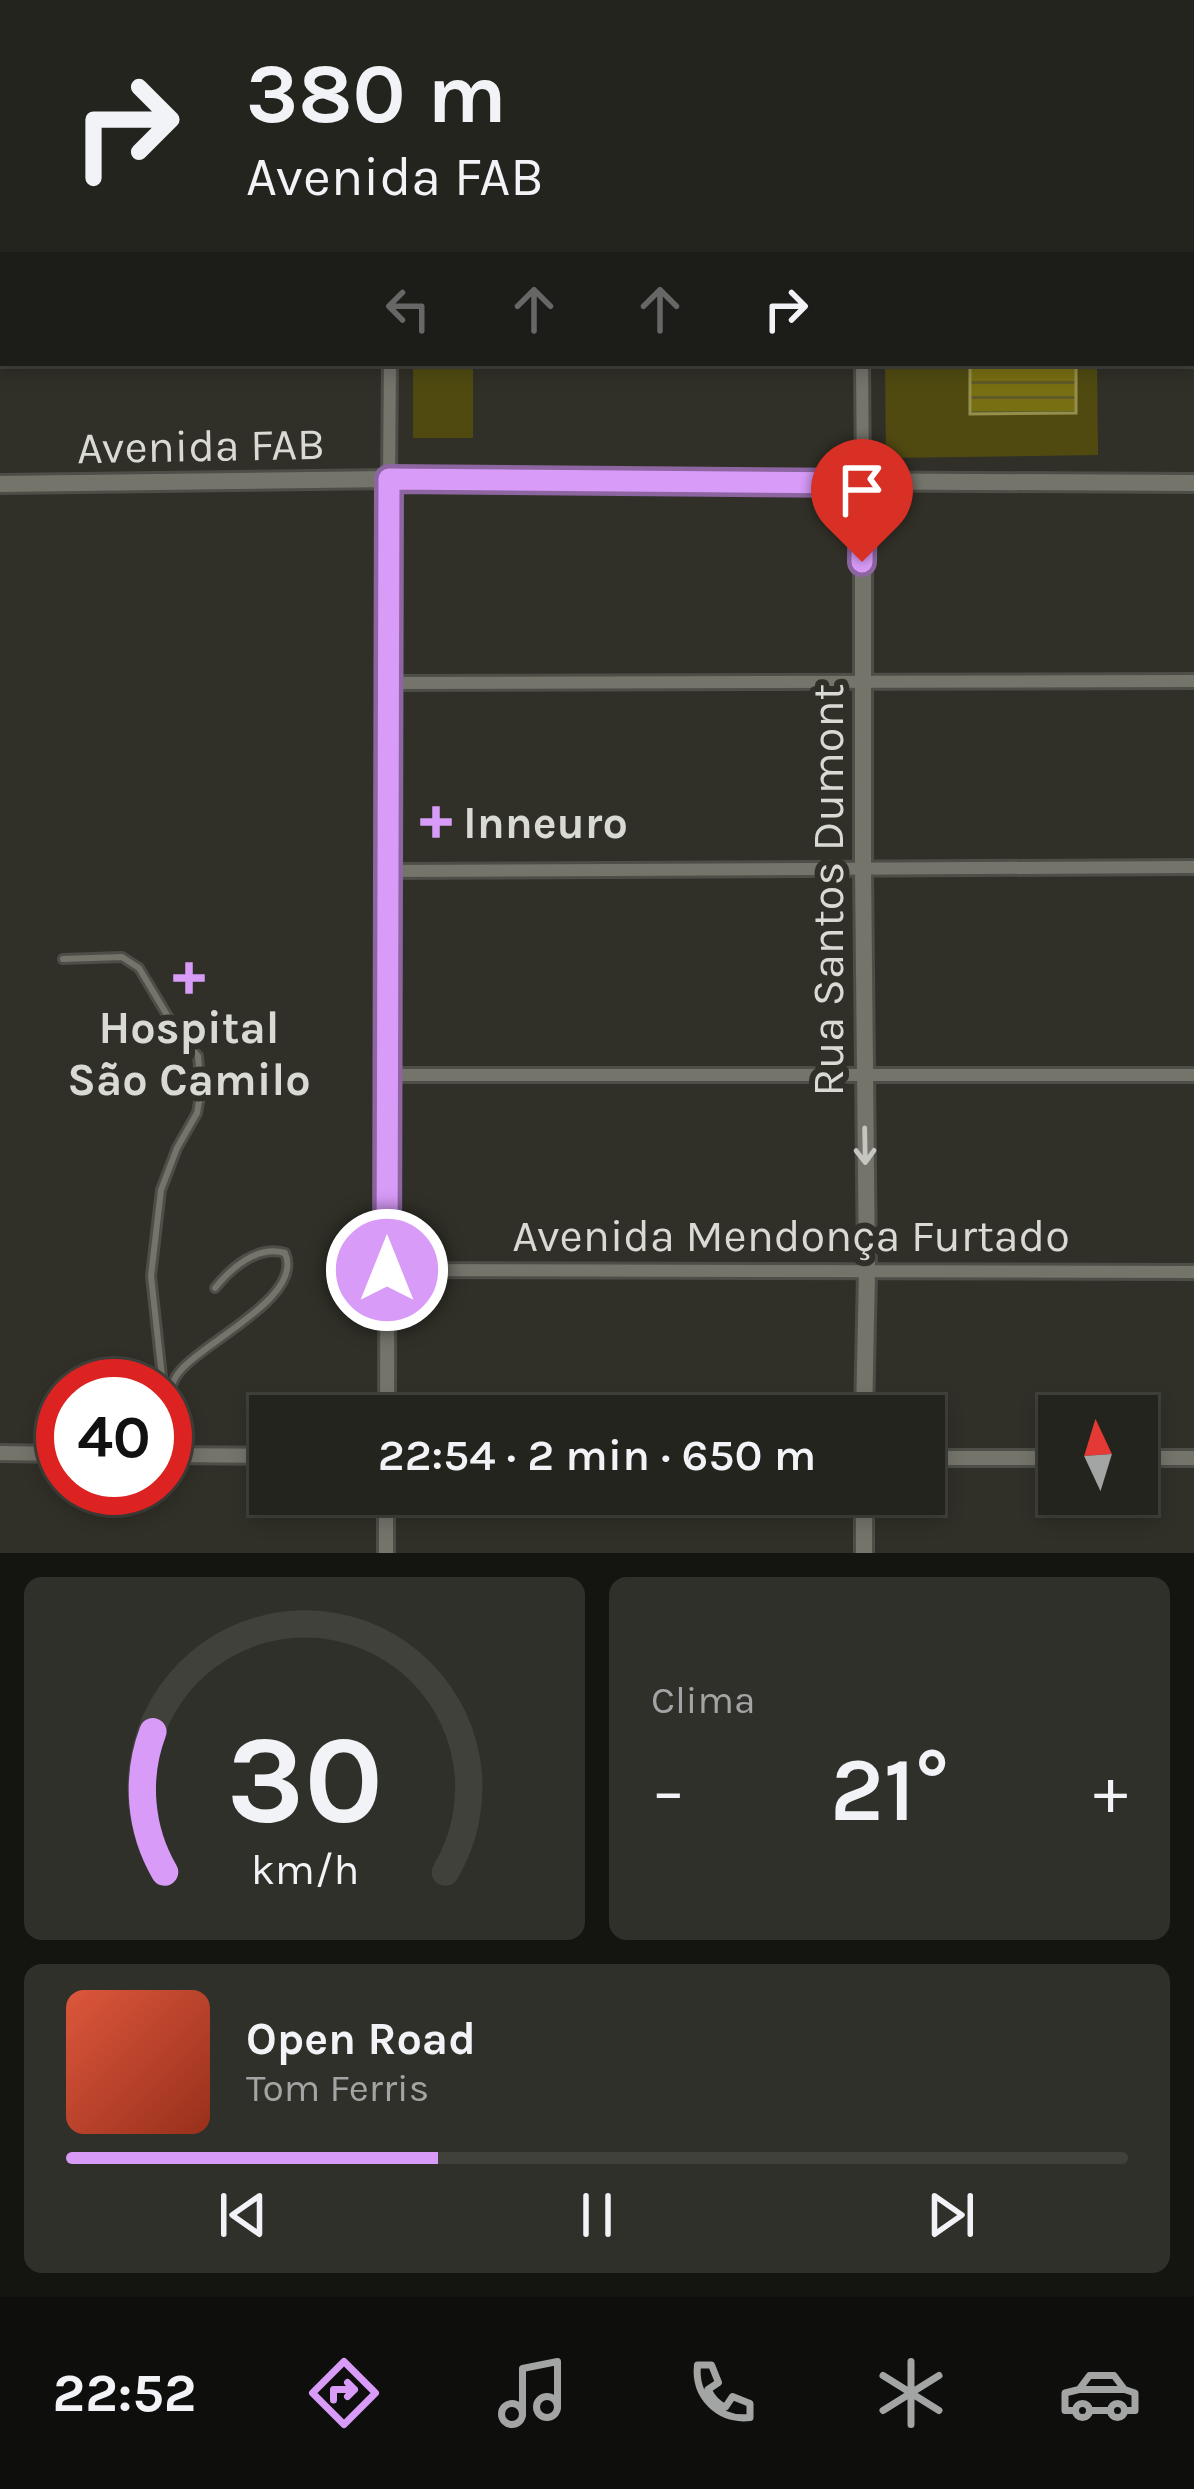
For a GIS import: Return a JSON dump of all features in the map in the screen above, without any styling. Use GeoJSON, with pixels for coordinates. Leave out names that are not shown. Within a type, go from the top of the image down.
{"type":"FeatureCollection","features":[{"type":"Feature","properties":{"kind":"main road","name":"Avenida FAB"},"geometry":{"type":"LineString","coordinates":[[0,484],[389,479],[1194,483]]}},
{"type":"Feature","properties":{"kind":"main road","name":"Rua Santos Dumont"},"geometry":{"type":"LineString","coordinates":[[863,483],[864,1395]]}},
{"type":"Feature","properties":{"kind":"main road"},"geometry":{"type":"LineString","coordinates":[[864,1515],[864,1553]]}},
{"type":"Feature","properties":{"kind":"street"},"geometry":{"type":"LineString","coordinates":[[387,1395],[390,366]]}},
{"type":"Feature","properties":{"kind":"street","name":"Rua Santos Dumont"},"geometry":{"type":"LineString","coordinates":[[862,366],[863,483]]}},
{"type":"Feature","properties":{"kind":"street"},"geometry":{"type":"LineString","coordinates":[[389,683],[1194,681]]}},
{"type":"Feature","properties":{"kind":"street"},"geometry":{"type":"LineString","coordinates":[[388,871],[1194,867]]}},
{"type":"Feature","properties":{"kind":"street"},"geometry":{"type":"LineString","coordinates":[[388,1075],[1194,1075]]}},
{"type":"Feature","properties":{"kind":"street","name":"Avenida Mendonça Furtado"},"geometry":{"type":"LineString","coordinates":[[387,1270],[1194,1272]]}},
{"type":"Feature","properties":{"kind":"street"},"geometry":{"type":"LineString","coordinates":[[0,1454],[36,1454]]}},
{"type":"Feature","properties":{"kind":"street"},"geometry":{"type":"LineString","coordinates":[[192,1455],[249,1456]]}},
{"type":"Feature","properties":{"kind":"street"},"geometry":{"type":"LineString","coordinates":[[945,1458],[1038,1458]]}},
{"type":"Feature","properties":{"kind":"street"},"geometry":{"type":"LineString","coordinates":[[1158,1458],[1194,1458]]}},
{"type":"Feature","properties":{"kind":"street"},"geometry":{"type":"LineString","coordinates":[[386,1515],[386,1553]]}},
{"type":"Feature","properties":{"kind":"lane"},"geometry":{"type":"LineString","coordinates":[[63,958],[122,958],[139,968],[197,1056],[201,1090],[196,1113],[161,1190],[151,1276],[162,1359]]}},
{"type":"Feature","properties":{"kind":"lane"},"geometry":{"type":"LineString","coordinates":[[192,1363],[279,1288],[289,1263],[284,1252],[260,1253],[230,1269],[215,1288]]}},
{"type":"Feature","properties":{"kind":"shaded area"},"geometry":{"type":"Polygon","coordinates":[[[413,366],[473,366],[473,438],[413,438],[413,366]]]}},
{"type":"Feature","properties":{"kind":"shaded area"},"geometry":{"type":"Polygon","coordinates":[[[885,366],[1097,366],[1098,455],[886,458],[885,366]]]}},
{"type":"Feature","properties":{"kind":"shaded area"},"geometry":{"type":"Polygon","coordinates":[[[970,366],[1076,366],[1076,413],[970,414],[970,366]]]}},
{"type":"Feature","properties":{"kind":"place","name":"Inneuro"},"geometry":{"type":"Point","coordinates":[436,822]}},
{"type":"Feature","properties":{"kind":"place","name":"Hospital São Camilo"},"geometry":{"type":"Point","coordinates":[189,978]}},
{"type":"Feature","properties":{"kind":"route"},"geometry":{"type":"LineString","coordinates":[[387,1270],[389,479],[863,483],[862,562]]}}]}
